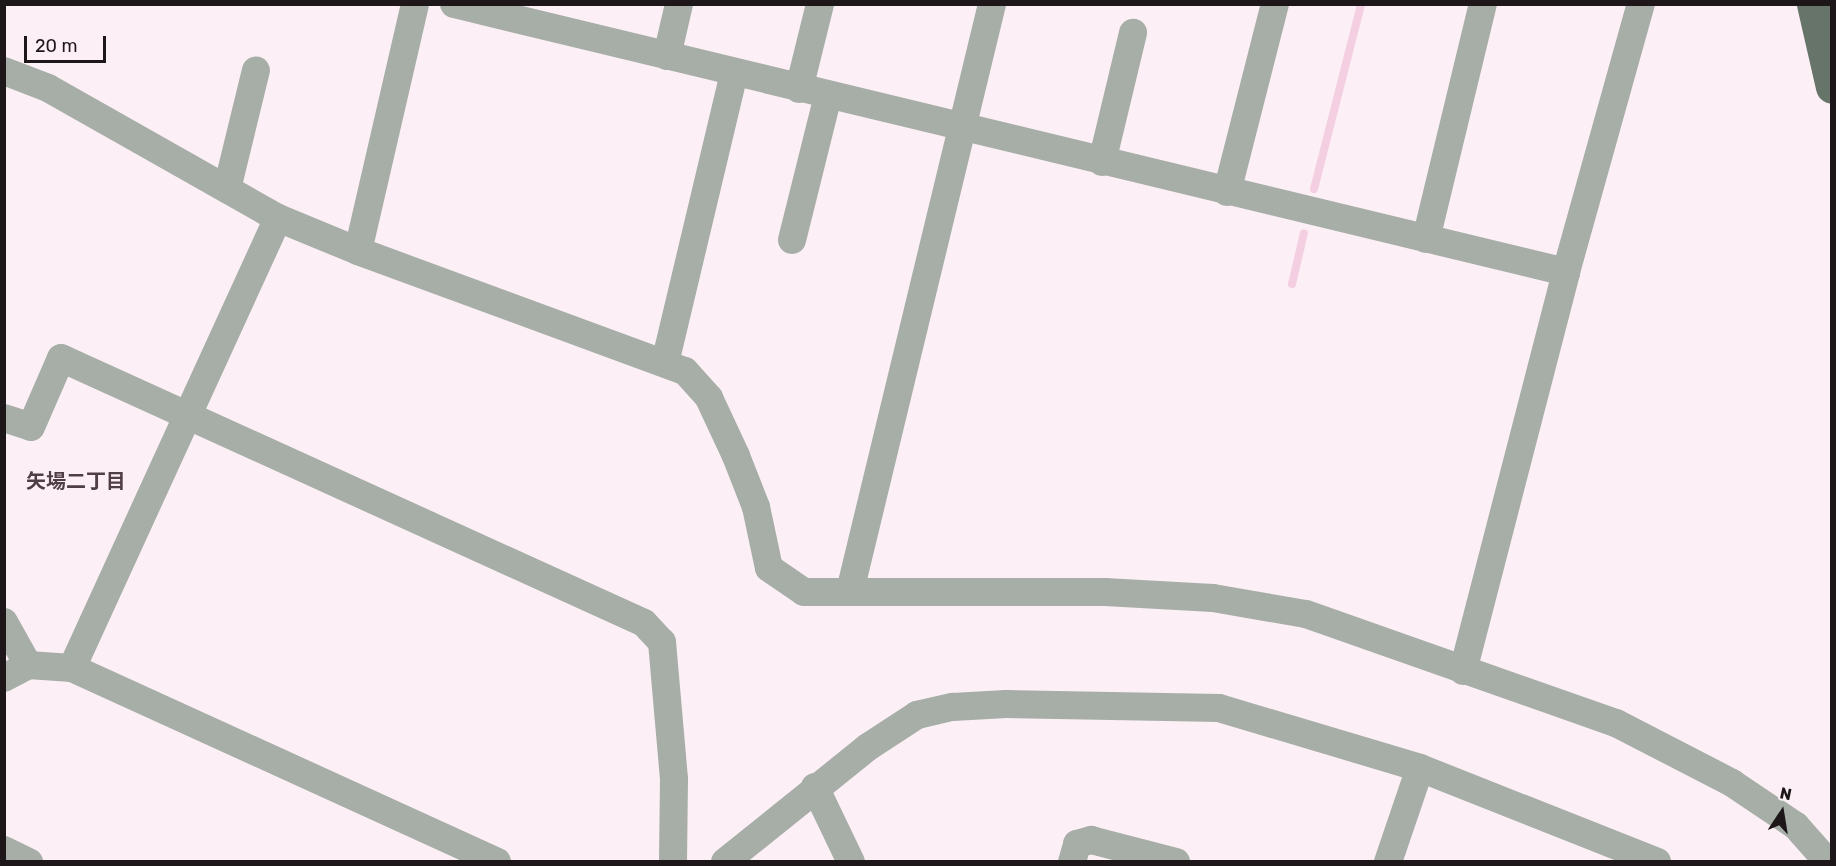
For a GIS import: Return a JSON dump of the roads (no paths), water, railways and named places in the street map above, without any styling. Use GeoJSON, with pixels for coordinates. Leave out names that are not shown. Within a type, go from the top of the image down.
{"type":"FeatureCollection","features":[{"type":"Feature","properties":{"kind":"main road"},"geometry":{"type":"LineString","coordinates":[[1813,4],[1832,87]]}},
{"type":"Feature","properties":{"kind":"street"},"geometry":{"type":"LineString","coordinates":[[358,251],[415,4]]}},
{"type":"Feature","properties":{"kind":"street"},"geometry":{"type":"LineString","coordinates":[[454,4],[828,96],[1566,272]]}},
{"type":"Feature","properties":{"kind":"street"},"geometry":{"type":"LineString","coordinates":[[667,56],[679,4]]}},
{"type":"Feature","properties":{"kind":"street"},"geometry":{"type":"LineString","coordinates":[[799,89],[820,4]]}},
{"type":"Feature","properties":{"kind":"street"},"geometry":{"type":"LineString","coordinates":[[850,591],[992,4]]}},
{"type":"Feature","properties":{"kind":"street"},"geometry":{"type":"LineString","coordinates":[[1227,192],[1275,4]]}},
{"type":"Feature","properties":{"kind":"street"},"geometry":{"type":"LineString","coordinates":[[1426,238],[1483,4]]}},
{"type":"Feature","properties":{"kind":"street"},"geometry":{"type":"LineString","coordinates":[[1463,671],[1566,272],[1641,4]]}},
{"type":"Feature","properties":{"kind":"street"},"geometry":{"type":"LineString","coordinates":[[1102,162],[1133,33]]}},
{"type":"Feature","properties":{"kind":"street"},"geometry":{"type":"LineString","coordinates":[[227,189],[256,70]]}},
{"type":"Feature","properties":{"kind":"street"},"geometry":{"type":"LineString","coordinates":[[4,71],[48,88],[278,218],[358,251],[685,371],[710,398],[756,507],[770,568],[804,592],[1105,592],[1213,598],[1306,614],[1616,723],[1732,783],[1796,826],[1828,861]]}},
{"type":"Feature","properties":{"kind":"street"},"geometry":{"type":"LineString","coordinates":[[665,363],[734,73]]}},
{"type":"Feature","properties":{"kind":"street"},"geometry":{"type":"LineString","coordinates":[[792,240],[828,96]]}},
{"type":"Feature","properties":{"kind":"street"},"geometry":{"type":"LineString","coordinates":[[72,668],[189,417],[278,218]]}},
{"type":"Feature","properties":{"kind":"street"},"geometry":{"type":"LineString","coordinates":[[4,418],[31,427],[61,358],[644,623],[662,642],[674,779],[674,861]]}},
{"type":"Feature","properties":{"kind":"street"},"geometry":{"type":"LineString","coordinates":[[4,622],[16,672],[72,668],[496,861]]}},
{"type":"Feature","properties":{"kind":"street"},"geometry":{"type":"LineString","coordinates":[[727,861],[815,787],[917,715],[953,706],[1006,704],[1219,708],[1420,768],[1657,861]]}},
{"type":"Feature","properties":{"kind":"street"},"geometry":{"type":"LineString","coordinates":[[1388,861],[1420,768]]}},
{"type":"Feature","properties":{"kind":"street"},"geometry":{"type":"LineString","coordinates":[[815,787],[851,861]]}},
{"type":"Feature","properties":{"kind":"street"},"geometry":{"type":"LineString","coordinates":[[1071,861],[1077,844],[1091,840],[1176,861]]}},
{"type":"Feature","properties":{"kind":"street"},"geometry":{"type":"LineString","coordinates":[[4,850],[29,861]]}},
{"type":"Feature","properties":{"kind":"waterway"},"geometry":{"type":"LineString","coordinates":[[1314,189],[1361,4]]}},
{"type":"Feature","properties":{"kind":"waterway"},"geometry":{"type":"LineString","coordinates":[[1292,284],[1304,233]]}},
{"type":"Feature","properties":{"kind":"district","name":"矢場二丁目"},"geometry":{"type":"Point","coordinates":[76,481]}}]}
